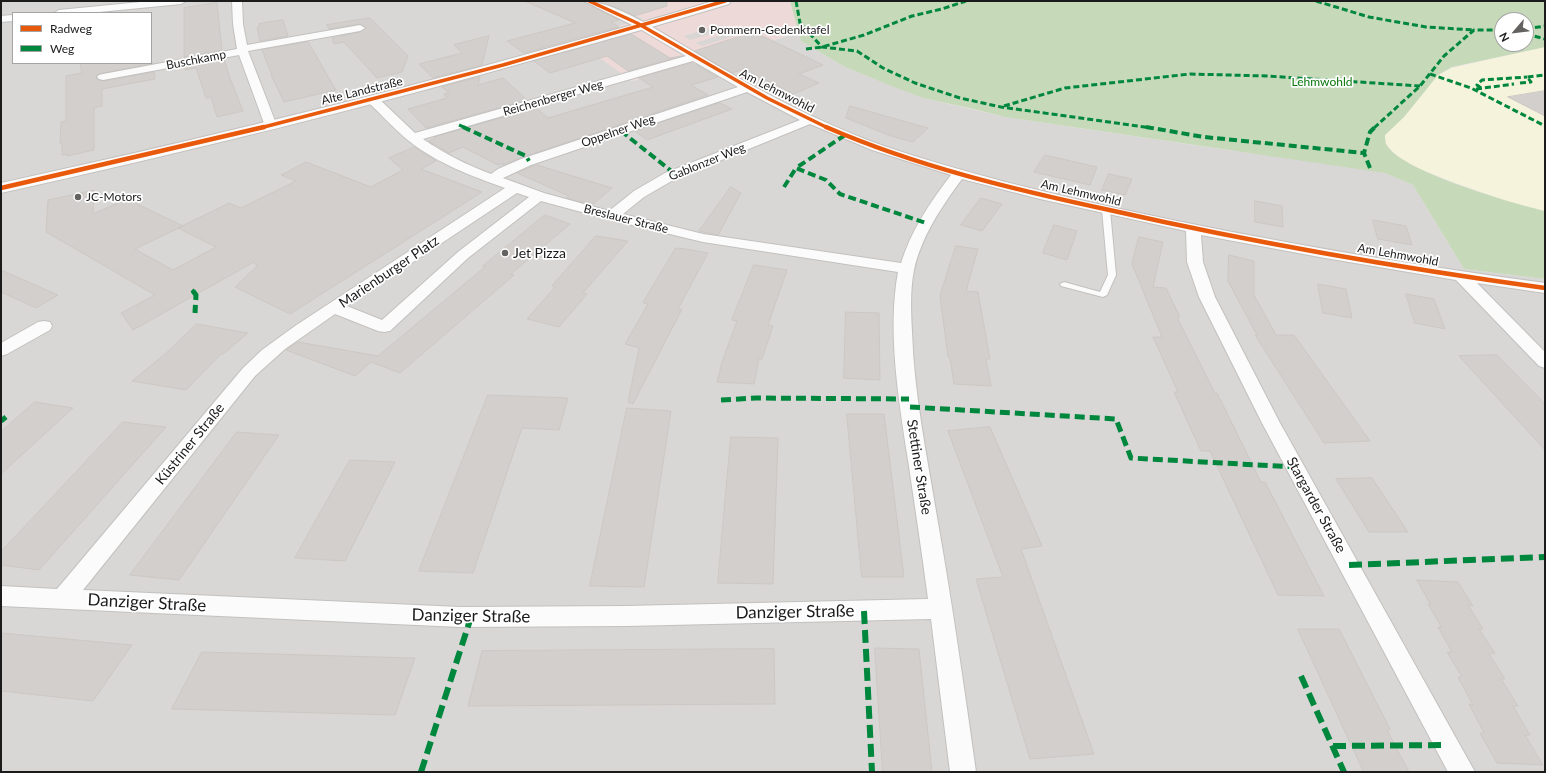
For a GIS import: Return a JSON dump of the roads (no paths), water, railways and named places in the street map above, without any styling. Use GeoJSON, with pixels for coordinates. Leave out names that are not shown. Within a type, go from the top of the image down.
{"type":"FeatureCollection","features":[{"type":"Feature","properties":{"kind":"street"},"geometry":{"type":"LineString","coordinates":[[69,12],[181,1]]}},
{"type":"Feature","properties":{"kind":"street","name":"Buschkamp"},"geometry":{"type":"LineString","coordinates":[[237,1],[238,24],[242,50],[271,126]]}},
{"type":"Feature","properties":{"kind":"street","name":"Am Lehmwohld"},"geometry":{"type":"LineString","coordinates":[[589,1],[642,26],[746,88],[810,120],[899,155],[959,174],[1041,196],[1193,230],[1462,277],[1545,288]]}},
{"type":"Feature","properties":{"kind":"street","name":"Alte Landstraße"},"geometry":{"type":"LineString","coordinates":[[1,188],[271,126],[372,100],[720,4]]}},
{"type":"Feature","properties":{"kind":"street"},"geometry":{"type":"LineString","coordinates":[[1,19],[12,18]]}},
{"type":"Feature","properties":{"kind":"street","name":"Buschkamp"},"geometry":{"type":"LineString","coordinates":[[103,77],[360,28]]}},
{"type":"Feature","properties":{"kind":"street","name":"Reichenberger Weg"},"geometry":{"type":"LineString","coordinates":[[413,138],[694,57]]}},
{"type":"Feature","properties":{"kind":"street","name":"Oppelner Weg"},"geometry":{"type":"LineString","coordinates":[[492,180],[503,172],[532,160],[746,88]]}},
{"type":"Feature","properties":{"kind":"street","name":"Breslauer Straße"},"geometry":{"type":"LineString","coordinates":[[372,100],[413,138],[438,155],[452,163],[492,180],[539,196],[612,216],[703,238],[907,269]]}},
{"type":"Feature","properties":{"kind":"street","name":"Gablonzer Weg"},"geometry":{"type":"LineString","coordinates":[[612,216],[639,194],[670,176],[810,120]]}},
{"type":"Feature","properties":{"kind":"street","name":"Stettiner Straße"},"geometry":{"type":"LineString","coordinates":[[959,174],[937,204],[916,242],[907,269],[903,309],[906,382],[942,609],[963,772]]}},
{"type":"Feature","properties":{"kind":"street","name":"Marienburger Platz"},"geometry":{"type":"LineString","coordinates":[[334,307],[515,188]]}},
{"type":"Feature","properties":{"kind":"street","name":"Marienburger Platz"},"geometry":{"type":"LineString","coordinates":[[334,307],[384,327],[463,255],[539,196]]}},
{"type":"Feature","properties":{"kind":"street","name":"Stargarder Straße"},"geometry":{"type":"LineString","coordinates":[[1193,230],[1195,262],[1207,297],[1271,423],[1462,772]]}},
{"type":"Feature","properties":{"kind":"street"},"geometry":{"type":"LineString","coordinates":[[1462,277],[1545,362]]}},
{"type":"Feature","properties":{"kind":"street","name":"Küstriner Straße"},"geometry":{"type":"LineString","coordinates":[[62,600],[250,372],[272,350],[334,307]]}},
{"type":"Feature","properties":{"kind":"street"},"geometry":{"type":"LineString","coordinates":[[1,350],[44,326]]}},
{"type":"Feature","properties":{"kind":"street","name":"Danziger Straße"},"geometry":{"type":"LineString","coordinates":[[1,596],[62,600],[460,617],[626,616],[942,609]]}},
{"type":"Feature","properties":{"kind":"lane"},"geometry":{"type":"LineString","coordinates":[[1064,284],[1103,295],[1112,275],[1106,210]]}},
{"type":"Feature","properties":{"kind":"place","name":"Pommern-Gedenktafel"},"geometry":{"type":"Point","coordinates":[702,30]}},
{"type":"Feature","properties":{"kind":"place","name":"JC-Motors"},"geometry":{"type":"Point","coordinates":[78,197]}},
{"type":"Feature","properties":{"kind":"place","name":"Jet Pizza"},"geometry":{"type":"Point","coordinates":[505,253]}},
{"type":"Feature","properties":{"kind":"park label","name":"Lehmwohld"},"geometry":{"type":"Point","coordinates":[1322,82]}}]}
